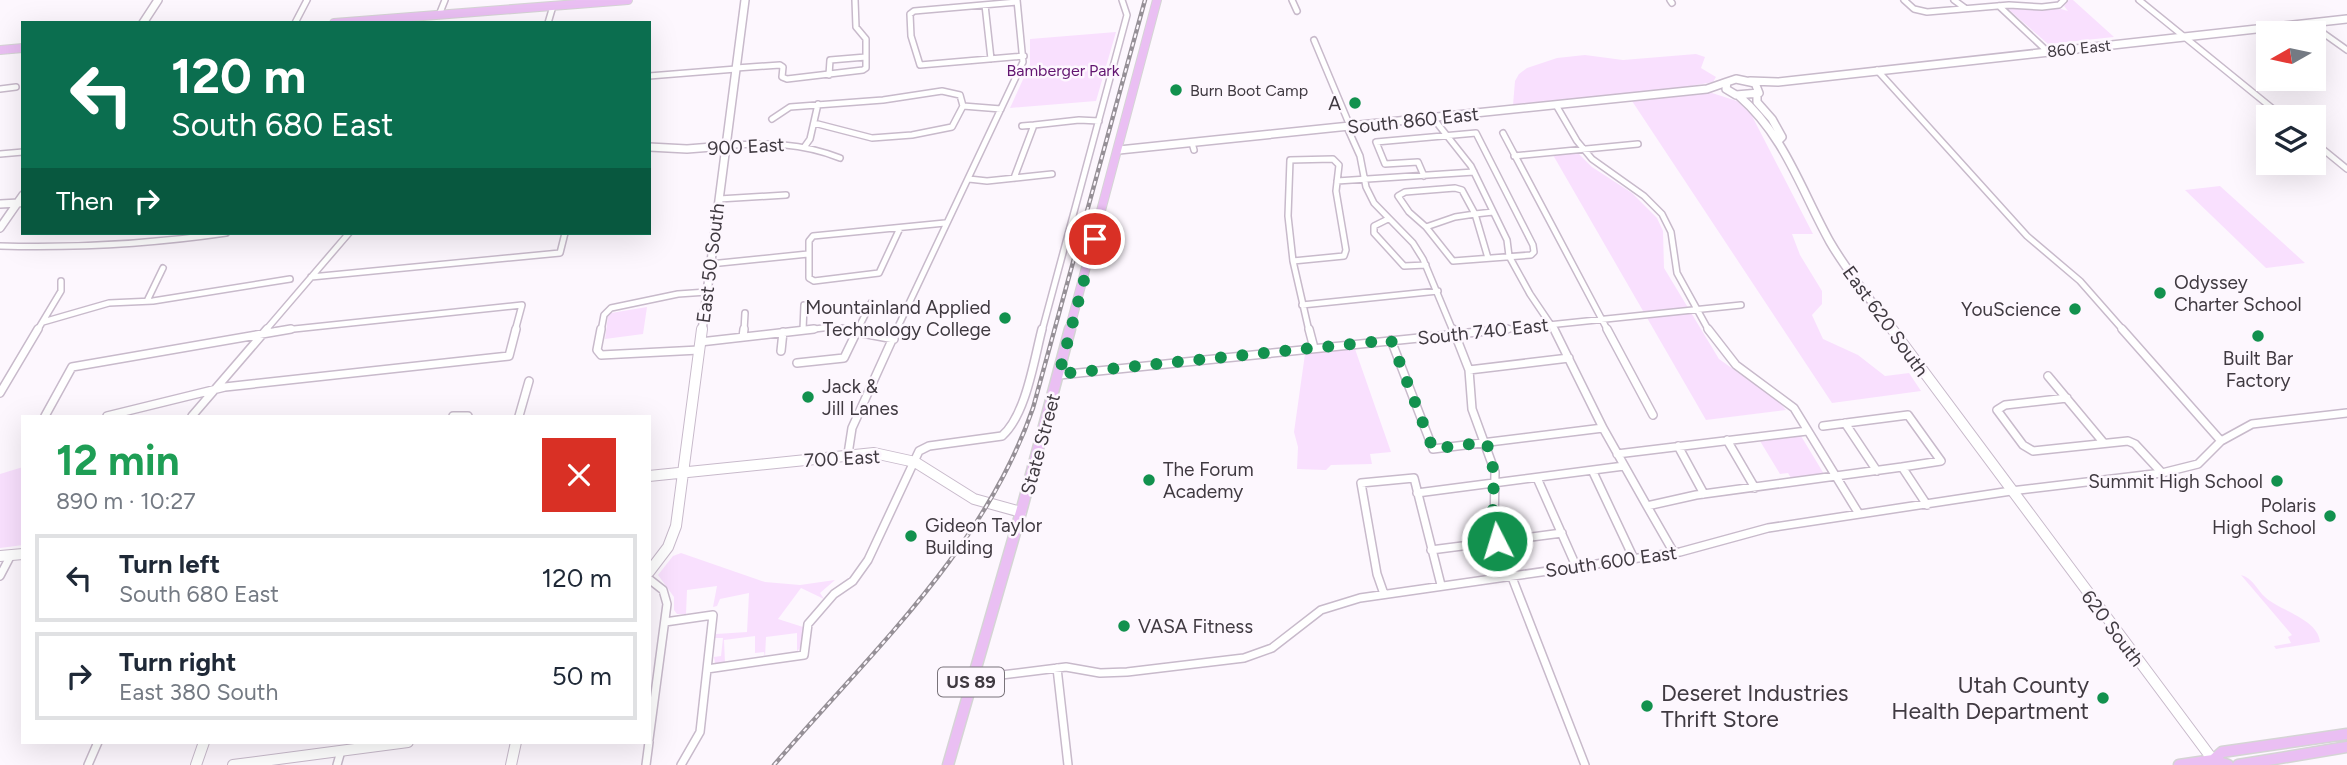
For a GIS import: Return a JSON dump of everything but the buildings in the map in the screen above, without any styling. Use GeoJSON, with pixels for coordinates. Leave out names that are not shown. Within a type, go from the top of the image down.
{"type":"FeatureCollection","features":[{"type":"Feature","properties":{"kind":"main road"},"geometry":{"type":"LineString","coordinates":[[360,21],[628,0]]}},
{"type":"Feature","properties":{"kind":"main road","name":"State Street"},"geometry":{"type":"LineString","coordinates":[[948,765],[1059,374],[1157,0]]}},
{"type":"Feature","properties":{"kind":"main road"},"geometry":{"type":"LineString","coordinates":[[0,50],[21,48]]}},
{"type":"Feature","properties":{"kind":"main road"},"geometry":{"type":"LineString","coordinates":[[2214,763],[2222,752],[2347,734]]}},
{"type":"Feature","properties":{"kind":"main road"},"geometry":{"type":"LineString","coordinates":[[2238,765],[2347,747]]}},
{"type":"Feature","properties":{"kind":"main road"},"geometry":{"type":"LineString","coordinates":[[2179,765],[2228,765]]}},
{"type":"Feature","properties":{"kind":"street"},"geometry":{"type":"LineString","coordinates":[[144,21],[158,0]]}},
{"type":"Feature","properties":{"kind":"street"},"geometry":{"type":"LineString","coordinates":[[296,21],[307,0]]}},
{"type":"Feature","properties":{"kind":"street"},"geometry":{"type":"LineString","coordinates":[[439,15],[445,0]]}},
{"type":"Feature","properties":{"kind":"street"},"geometry":{"type":"LineString","coordinates":[[518,9],[521,0]]}},
{"type":"Feature","properties":{"kind":"street","name":"East 50 South"},"geometry":{"type":"LineString","coordinates":[[651,569],[667,547],[676,526],[685,472],[745,0]]}},
{"type":"Feature","properties":{"kind":"street"},"geometry":{"type":"LineString","coordinates":[[651,76],[780,65],[783,67],[784,79],[863,71],[866,68],[866,39],[855,23],[855,0]]}},
{"type":"Feature","properties":{"kind":"street"},"geometry":{"type":"LineString","coordinates":[[707,669],[804,655],[806,635],[813,616],[834,594],[853,581],[919,451],[925,447],[999,438],[1010,429],[1022,403],[1127,15],[1122,0]]}},
{"type":"Feature","properties":{"kind":"street"},"geometry":{"type":"LineString","coordinates":[[1292,0],[1297,11]]}},
{"type":"Feature","properties":{"kind":"street"},"geometry":{"type":"LineString","coordinates":[[1903,0],[1922,12],[1998,6],[2052,6],[2059,5],[2064,0]]}},
{"type":"Feature","properties":{"kind":"street"},"geometry":{"type":"LineString","coordinates":[[1954,0],[1965,8]]}},
{"type":"Feature","properties":{"kind":"street"},"geometry":{"type":"LineString","coordinates":[[2138,0],[2268,105]]}},
{"type":"Feature","properties":{"kind":"street"},"geometry":{"type":"LineString","coordinates":[[848,454],[850,433],[1024,56],[1017,1],[912,12],[911,36],[920,65],[1024,56]]}},
{"type":"Feature","properties":{"kind":"street"},"geometry":{"type":"LineString","coordinates":[[985,5],[991,59]]}},
{"type":"Feature","properties":{"kind":"street"},"geometry":{"type":"LineString","coordinates":[[549,21],[553,6]]}},
{"type":"Feature","properties":{"kind":"street"},"geometry":{"type":"LineString","coordinates":[[1998,6],[2047,51]]}},
{"type":"Feature","properties":{"kind":"street","name":"860 East"},"geometry":{"type":"LineString","coordinates":[[2326,21],[2347,19]]}},
{"type":"Feature","properties":{"kind":"street","name":"860 East"},"geometry":{"type":"LineString","coordinates":[[1778,82],[2256,29]]}},
{"type":"Feature","properties":{"kind":"street"},"geometry":{"type":"LineString","coordinates":[[2326,35],[2347,50]]}},
{"type":"Feature","properties":{"kind":"street"},"geometry":{"type":"LineString","coordinates":[[1314,40],[1360,156],[1365,181],[1374,203],[1413,243],[1426,265],[1469,370],[1472,409],[1495,472],[1494,531],[1585,765]]}},
{"type":"Feature","properties":{"kind":"street"},"geometry":{"type":"LineString","coordinates":[[829,75],[831,60],[866,57]]}},
{"type":"Feature","properties":{"kind":"street"},"geometry":{"type":"LineString","coordinates":[[1877,70],[2027,236],[2080,281],[2221,441]]}},
{"type":"Feature","properties":{"kind":"street","name":"South 860 East"},"geometry":{"type":"LineString","coordinates":[[1119,150],[1193,147],[1349,127],[1707,89],[1736,79],[1750,81]]}},
{"type":"Feature","properties":{"kind":"street"},"geometry":{"type":"LineString","coordinates":[[1750,81],[1778,82]]}},
{"type":"Feature","properties":{"kind":"street","name":"East 620 South"},"geometry":{"type":"LineString","coordinates":[[1750,81],[1758,86],[1757,102],[1772,119],[1782,137],[1779,140]]}},
{"type":"Feature","properties":{"kind":"street"},"geometry":{"type":"LineString","coordinates":[[1727,82],[1729,92]]}},
{"type":"Feature","properties":{"kind":"street"},"geometry":{"type":"LineString","coordinates":[[1739,96],[1758,94],[1778,82]]}},
{"type":"Feature","properties":{"kind":"street"},"geometry":{"type":"LineString","coordinates":[[0,89],[16,87]]}},
{"type":"Feature","properties":{"kind":"street","name":"South 860 East"},"geometry":{"type":"LineString","coordinates":[[1707,89],[1739,96]]}},
{"type":"Feature","properties":{"kind":"street"},"geometry":{"type":"LineString","coordinates":[[772,119],[786,108],[883,100],[947,91],[960,95],[964,102],[952,127],[941,131],[868,137],[851,134],[828,123],[814,125]]}},
{"type":"Feature","properties":{"kind":"street","name":"East 620 South"},"geometry":{"type":"LineString","coordinates":[[1739,96],[1755,110],[1779,140],[1838,254],[2011,491]]}},
{"type":"Feature","properties":{"kind":"street"},"geometry":{"type":"LineString","coordinates":[[802,145],[814,125],[818,104]]}},
{"type":"Feature","properties":{"kind":"street"},"geometry":{"type":"LineString","coordinates":[[1556,105],[1583,149],[1603,168],[1645,195],[1664,216],[1674,241],[1677,273],[1729,358],[1784,397],[1859,514]]}},
{"type":"Feature","properties":{"kind":"street"},"geometry":{"type":"LineString","coordinates":[[962,106],[1000,111]]}},
{"type":"Feature","properties":{"kind":"street"},"geometry":{"type":"LineString","coordinates":[[1433,118],[1471,166],[1507,240],[1509,256],[1530,294],[1552,324],[1623,466],[1674,553]]}},
{"type":"Feature","properties":{"kind":"street"},"geometry":{"type":"LineString","coordinates":[[1021,126],[1079,120],[1099,121]]}},
{"type":"Feature","properties":{"kind":"street"},"geometry":{"type":"LineString","coordinates":[[1014,178],[1014,171],[1034,125]]}},
{"type":"Feature","properties":{"kind":"street"},"geometry":{"type":"LineString","coordinates":[[1424,176],[1418,162],[1385,164],[1376,142],[1476,133],[1533,245],[1534,252],[1531,255],[1488,258],[1450,259],[1426,227],[1400,202],[1399,193],[1455,188],[1462,190],[1475,214],[1488,258]]}},
{"type":"Feature","properties":{"kind":"street"},"geometry":{"type":"LineString","coordinates":[[1503,133],[1653,415]]}},
{"type":"Feature","properties":{"kind":"street","name":"900 East"},"geometry":{"type":"LineString","coordinates":[[651,147],[687,149],[765,142],[802,145],[840,158]]}},
{"type":"Feature","properties":{"kind":"street"},"geometry":{"type":"LineString","coordinates":[[1514,156],[1638,144]]}},
{"type":"Feature","properties":{"kind":"street"},"geometry":{"type":"LineString","coordinates":[[0,155],[21,152]]}},
{"type":"Feature","properties":{"kind":"street"},"geometry":{"type":"LineString","coordinates":[[2326,152],[2347,169]]}},
{"type":"Feature","properties":{"kind":"street"},"geometry":{"type":"LineString","coordinates":[[1292,261],[1344,256],[1346,250],[1336,191],[1339,165],[1334,159],[1290,160],[1287,210],[1292,261],[1314,348]]}},
{"type":"Feature","properties":{"kind":"street"},"geometry":{"type":"LineString","coordinates":[[1337,181],[1474,172]]}},
{"type":"Feature","properties":{"kind":"street"},"geometry":{"type":"LineString","coordinates":[[968,179],[1052,174]]}},
{"type":"Feature","properties":{"kind":"street"},"geometry":{"type":"LineString","coordinates":[[719,199],[786,195]]}},
{"type":"Feature","properties":{"kind":"street"},"geometry":{"type":"LineString","coordinates":[[0,204],[21,200]]}},
{"type":"Feature","properties":{"kind":"street"},"geometry":{"type":"LineString","coordinates":[[0,228],[21,200]]}},
{"type":"Feature","properties":{"kind":"street"},"geometry":{"type":"LineString","coordinates":[[1426,227],[1455,216],[1493,212]]}},
{"type":"Feature","properties":{"kind":"street"},"geometry":{"type":"LineString","coordinates":[[1388,219],[1374,226],[1374,233],[1401,264],[1426,265]]}},
{"type":"Feature","properties":{"kind":"street"},"geometry":{"type":"LineString","coordinates":[[900,228],[877,274],[814,281],[809,278],[809,241],[813,236],[945,223]]}},
{"type":"Feature","properties":{"kind":"street"},"geometry":{"type":"LineString","coordinates":[[0,247],[178,240],[212,235]]}},
{"type":"Feature","properties":{"kind":"street"},"geometry":{"type":"LineString","coordinates":[[193,415],[347,235]]}},
{"type":"Feature","properties":{"kind":"street"},"geometry":{"type":"LineString","coordinates":[[312,277],[559,253],[564,235]]}},
{"type":"Feature","properties":{"kind":"street"},"geometry":{"type":"LineString","coordinates":[[710,264],[808,254]]}},
{"type":"Feature","properties":{"kind":"street"},"geometry":{"type":"LineString","coordinates":[[146,302],[163,268]]}},
{"type":"Feature","properties":{"kind":"street"},"geometry":{"type":"LineString","coordinates":[[43,322],[109,303],[146,302],[290,279]]}},
{"type":"Feature","properties":{"kind":"street"},"geometry":{"type":"LineString","coordinates":[[0,393],[61,291],[61,281]]}},
{"type":"Feature","properties":{"kind":"street"},"geometry":{"type":"LineString","coordinates":[[1302,305],[1438,291]]}},
{"type":"Feature","properties":{"kind":"street"},"geometry":{"type":"LineString","coordinates":[[706,292],[678,294],[655,301],[611,308],[604,315],[597,350],[601,355],[700,346],[743,337],[831,327],[894,339]]}},
{"type":"Feature","properties":{"kind":"street"},"geometry":{"type":"LineString","coordinates":[[797,363],[844,358],[871,303]]}},
{"type":"Feature","properties":{"kind":"street"},"geometry":{"type":"LineString","coordinates":[[46,415],[72,367],[262,334],[522,305],[509,356],[215,389],[111,415]]}},
{"type":"Feature","properties":{"kind":"street"},"geometry":{"type":"LineString","coordinates":[[803,330],[804,305]]}},
{"type":"Feature","properties":{"kind":"street","name":"South 740 East"},"geometry":{"type":"LineString","coordinates":[[1059,374],[1741,305]]}},
{"type":"Feature","properties":{"kind":"street"},"geometry":{"type":"LineString","coordinates":[[743,337],[745,313]]}},
{"type":"Feature","properties":{"kind":"street"},"geometry":{"type":"LineString","coordinates":[[781,351],[783,332]]}},
{"type":"Feature","properties":{"kind":"street"},"geometry":{"type":"LineString","coordinates":[[1391,340],[1433,449],[1604,428]]}},
{"type":"Feature","properties":{"kind":"street"},"geometry":{"type":"LineString","coordinates":[[1469,370],[1569,358]]}},
{"type":"Feature","properties":{"kind":"street"},"geometry":{"type":"LineString","coordinates":[[2048,376],[2103,442]]}},
{"type":"Feature","properties":{"kind":"street"},"geometry":{"type":"LineString","coordinates":[[519,415],[529,381]]}},
{"type":"Feature","properties":{"kind":"street"},"geometry":{"type":"LineString","coordinates":[[2067,398],[1998,407],[1998,413],[2023,445],[2033,451],[2103,442],[2132,442],[2162,473]]}},
{"type":"Feature","properties":{"kind":"street","name":"South 600 East"},"geometry":{"type":"LineString","coordinates":[[974,674],[993,676],[1066,667],[1100,673],[1127,672],[1244,658],[1272,648],[1321,610],[1337,604],[1441,585],[1674,553],[1715,544],[1750,531],[2011,491],[2162,473],[2198,464],[2221,441],[2252,424],[2347,413]]}},
{"type":"Feature","properties":{"kind":"street"},"geometry":{"type":"LineString","coordinates":[[1647,506],[1703,494],[1941,461],[1908,415],[1823,426]]}},
{"type":"Feature","properties":{"kind":"street"},"geometry":{"type":"LineString","coordinates":[[1844,424],[1877,471]]}},
{"type":"Feature","properties":{"kind":"street"},"geometry":{"type":"LineString","coordinates":[[1617,454],[1807,431]]}},
{"type":"Feature","properties":{"kind":"street"},"geometry":{"type":"LineString","coordinates":[[1727,440],[1755,488]]}},
{"type":"Feature","properties":{"kind":"street"},"geometry":{"type":"LineString","coordinates":[[1678,446],[1703,494]]}},
{"type":"Feature","properties":{"kind":"street","name":"700 East"},"geometry":{"type":"LineString","coordinates":[[651,476],[874,453],[915,462],[974,499],[1021,512]]}},
{"type":"Feature","properties":{"kind":"street"},"geometry":{"type":"LineString","coordinates":[[1417,494],[1623,466]]}},
{"type":"Feature","properties":{"kind":"street"},"geometry":{"type":"LineString","coordinates":[[1902,467],[1927,505]]}},
{"type":"Feature","properties":{"kind":"street"},"geometry":{"type":"LineString","coordinates":[[1593,472],[1634,559]]}},
{"type":"Feature","properties":{"kind":"street"},"geometry":{"type":"LineString","coordinates":[[1384,594],[1377,575],[1361,483],[1414,478],[1441,585]]}},
{"type":"Feature","properties":{"kind":"street"},"geometry":{"type":"LineString","coordinates":[[1537,478],[1576,566]]}},
{"type":"Feature","properties":{"kind":"street","name":"620 South"},"geometry":{"type":"LineString","coordinates":[[2011,491],[2214,763]]}},
{"type":"Feature","properties":{"kind":"street"},"geometry":{"type":"LineString","coordinates":[[1431,550],[1562,533]]}},
{"type":"Feature","properties":{"kind":"street"},"geometry":{"type":"LineString","coordinates":[[0,556],[21,554]]}},
{"type":"Feature","properties":{"kind":"street"},"geometry":{"type":"LineString","coordinates":[[0,576],[11,555]]}},
{"type":"Feature","properties":{"kind":"street"},"geometry":{"type":"LineString","coordinates":[[651,581],[666,596],[665,622],[651,710]]}},
{"type":"Feature","properties":{"kind":"street"},"geometry":{"type":"LineString","coordinates":[[665,622],[713,615],[700,732],[681,765]]}},
{"type":"Feature","properties":{"kind":"street"},"geometry":{"type":"LineString","coordinates":[[1056,668],[1068,765]]}},
{"type":"Feature","properties":{"kind":"street"},"geometry":{"type":"LineString","coordinates":[[88,765],[97,744]]}},
{"type":"Feature","properties":{"kind":"street"},"geometry":{"type":"LineString","coordinates":[[196,765],[203,744]]}},
{"type":"Feature","properties":{"kind":"street"},"geometry":{"type":"LineString","coordinates":[[233,765],[378,744]]}},
{"type":"Feature","properties":{"kind":"street"},"geometry":{"type":"LineString","coordinates":[[511,765],[516,744]]}},
{"type":"Feature","properties":{"kind":"street"},"geometry":{"type":"LineString","coordinates":[[646,765],[649,744]]}},
{"type":"Feature","properties":{"kind":"street"},"geometry":{"type":"LineString","coordinates":[[337,765],[341,751]]}},
{"type":"Feature","properties":{"kind":"green space"},"geometry":{"type":"Polygon","coordinates":[[[2069,0],[2073,0],[2114,37],[2048,44],[2008,9],[2068,11],[2064,6],[2069,0]]]}},
{"type":"Feature","properties":{"kind":"green space","name":"Bamberger Park"},"geometry":{"type":"Polygon","coordinates":[[[1116,32],[1096,101],[1010,108],[1030,64],[1030,39],[1116,32]]]}},
{"type":"Feature","properties":{"kind":"green space"},"geometry":{"type":"Polygon","coordinates":[[[1696,54],[1705,57],[1701,68],[1716,77],[1713,82],[1664,91],[1513,105],[1515,81],[1519,74],[1527,68],[1557,58],[1585,55],[1623,60],[1696,54]]]}},
{"type":"Feature","properties":{"kind":"green space"},"geometry":{"type":"Polygon","coordinates":[[[1712,93],[1737,101],[1751,114],[1813,234],[1792,234],[1800,255],[1822,291],[1822,304],[1812,315],[1823,339],[1858,355],[1885,376],[1909,373],[1921,391],[1832,403],[1632,101],[1712,93]]]}},
{"type":"Feature","properties":{"kind":"green space"},"geometry":{"type":"Polygon","coordinates":[[[1577,152],[1592,167],[1632,193],[1657,218],[1663,231],[1664,268],[1719,359],[1779,402],[1786,410],[1706,420],[1553,155],[1577,152]]]}},
{"type":"Feature","properties":{"kind":"green space"},"geometry":{"type":"Polygon","coordinates":[[[2220,186],[2305,263],[2266,268],[2185,190],[2220,186]]]}},
{"type":"Feature","properties":{"kind":"green space"},"geometry":{"type":"Polygon","coordinates":[[[647,307],[643,334],[605,339],[608,316],[611,313],[647,307]]]}},
{"type":"Feature","properties":{"kind":"green space"},"geometry":{"type":"Polygon","coordinates":[[[1355,349],[1391,452],[1370,454],[1372,464],[1331,465],[1326,470],[1297,469],[1298,447],[1294,432],[1305,354],[1355,349]]]}},
{"type":"Feature","properties":{"kind":"green space"},"geometry":{"type":"Polygon","coordinates":[[[1801,436],[1824,474],[1791,478],[1788,473],[1780,474],[1760,441],[1801,436]]]}},
{"type":"Feature","properties":{"kind":"green space"},"geometry":{"type":"Polygon","coordinates":[[[21,468],[21,545],[0,548],[0,474],[21,468]]]}},
{"type":"Feature","properties":{"kind":"green space"},"geometry":{"type":"Polygon","coordinates":[[[681,553],[765,582],[800,585],[835,580],[820,593],[824,599],[801,588],[778,619],[803,627],[801,646],[797,652],[797,633],[766,637],[765,657],[764,652],[755,653],[755,636],[724,640],[725,663],[715,663],[714,657],[721,656],[723,638],[715,638],[716,634],[747,632],[749,593],[720,599],[717,606],[713,607],[717,586],[687,590],[686,614],[677,614],[674,610],[674,597],[658,575],[673,556],[681,553]]]}},
{"type":"Feature","properties":{"kind":"green space"},"geometry":{"type":"Polygon","coordinates":[[[2241,575],[2249,579],[2272,602],[2306,621],[2318,634],[2320,642],[2276,649],[2274,646],[2291,643],[2288,637],[2292,635],[2241,575]]]}},
{"type":"Feature","properties":{"kind":"railway"},"geometry":{"type":"LineString","coordinates":[[774,765],[921,598],[955,554],[1012,460],[1033,408],[1145,0]]}},
{"type":"Feature","properties":{"kind":"place","name":"Burn Boot Camp"},"geometry":{"type":"Point","coordinates":[1176,90]}},
{"type":"Feature","properties":{"kind":"place","name":"A"},"geometry":{"type":"Point","coordinates":[1355,103]}},
{"type":"Feature","properties":{"kind":"place","name":"Odyssey Charter School"},"geometry":{"type":"Point","coordinates":[2160,293]}},
{"type":"Feature","properties":{"kind":"place","name":"YouScience"},"geometry":{"type":"Point","coordinates":[2075,309]}},
{"type":"Feature","properties":{"kind":"place","name":"Mountainland Applied Technology College"},"geometry":{"type":"Point","coordinates":[1005,318]}},
{"type":"Feature","properties":{"kind":"place","name":"Built Bar Factory"},"geometry":{"type":"Point","coordinates":[2258,336]}},
{"type":"Feature","properties":{"kind":"place","name":"Jack & Jill Lanes"},"geometry":{"type":"Point","coordinates":[808,397]}},
{"type":"Feature","properties":{"kind":"place","name":"The Forum Academy"},"geometry":{"type":"Point","coordinates":[1149,480]}},
{"type":"Feature","properties":{"kind":"place","name":"Summit High School"},"geometry":{"type":"Point","coordinates":[2277,481]}},
{"type":"Feature","properties":{"kind":"place","name":"Polaris High School"},"geometry":{"type":"Point","coordinates":[2330,516]}},
{"type":"Feature","properties":{"kind":"place","name":"Gideon Taylor Building"},"geometry":{"type":"Point","coordinates":[911,536]}},
{"type":"Feature","properties":{"kind":"place","name":"VASA Fitness"},"geometry":{"type":"Point","coordinates":[1124,626]}},
{"type":"Feature","properties":{"kind":"place","name":"Utah County Health Department"},"geometry":{"type":"Point","coordinates":[2103,698]}},
{"type":"Feature","properties":{"kind":"place","name":"Deseret Industries Thrift Store"},"geometry":{"type":"Point","coordinates":[1647,706]}},
{"type":"Feature","properties":{"kind":"route"},"geometry":{"type":"LineString","coordinates":[[1095,239],[1059,374],[1391,340],[1433,449],[1486,442],[1495,472],[1493,513],[1497,541]]}}]}
